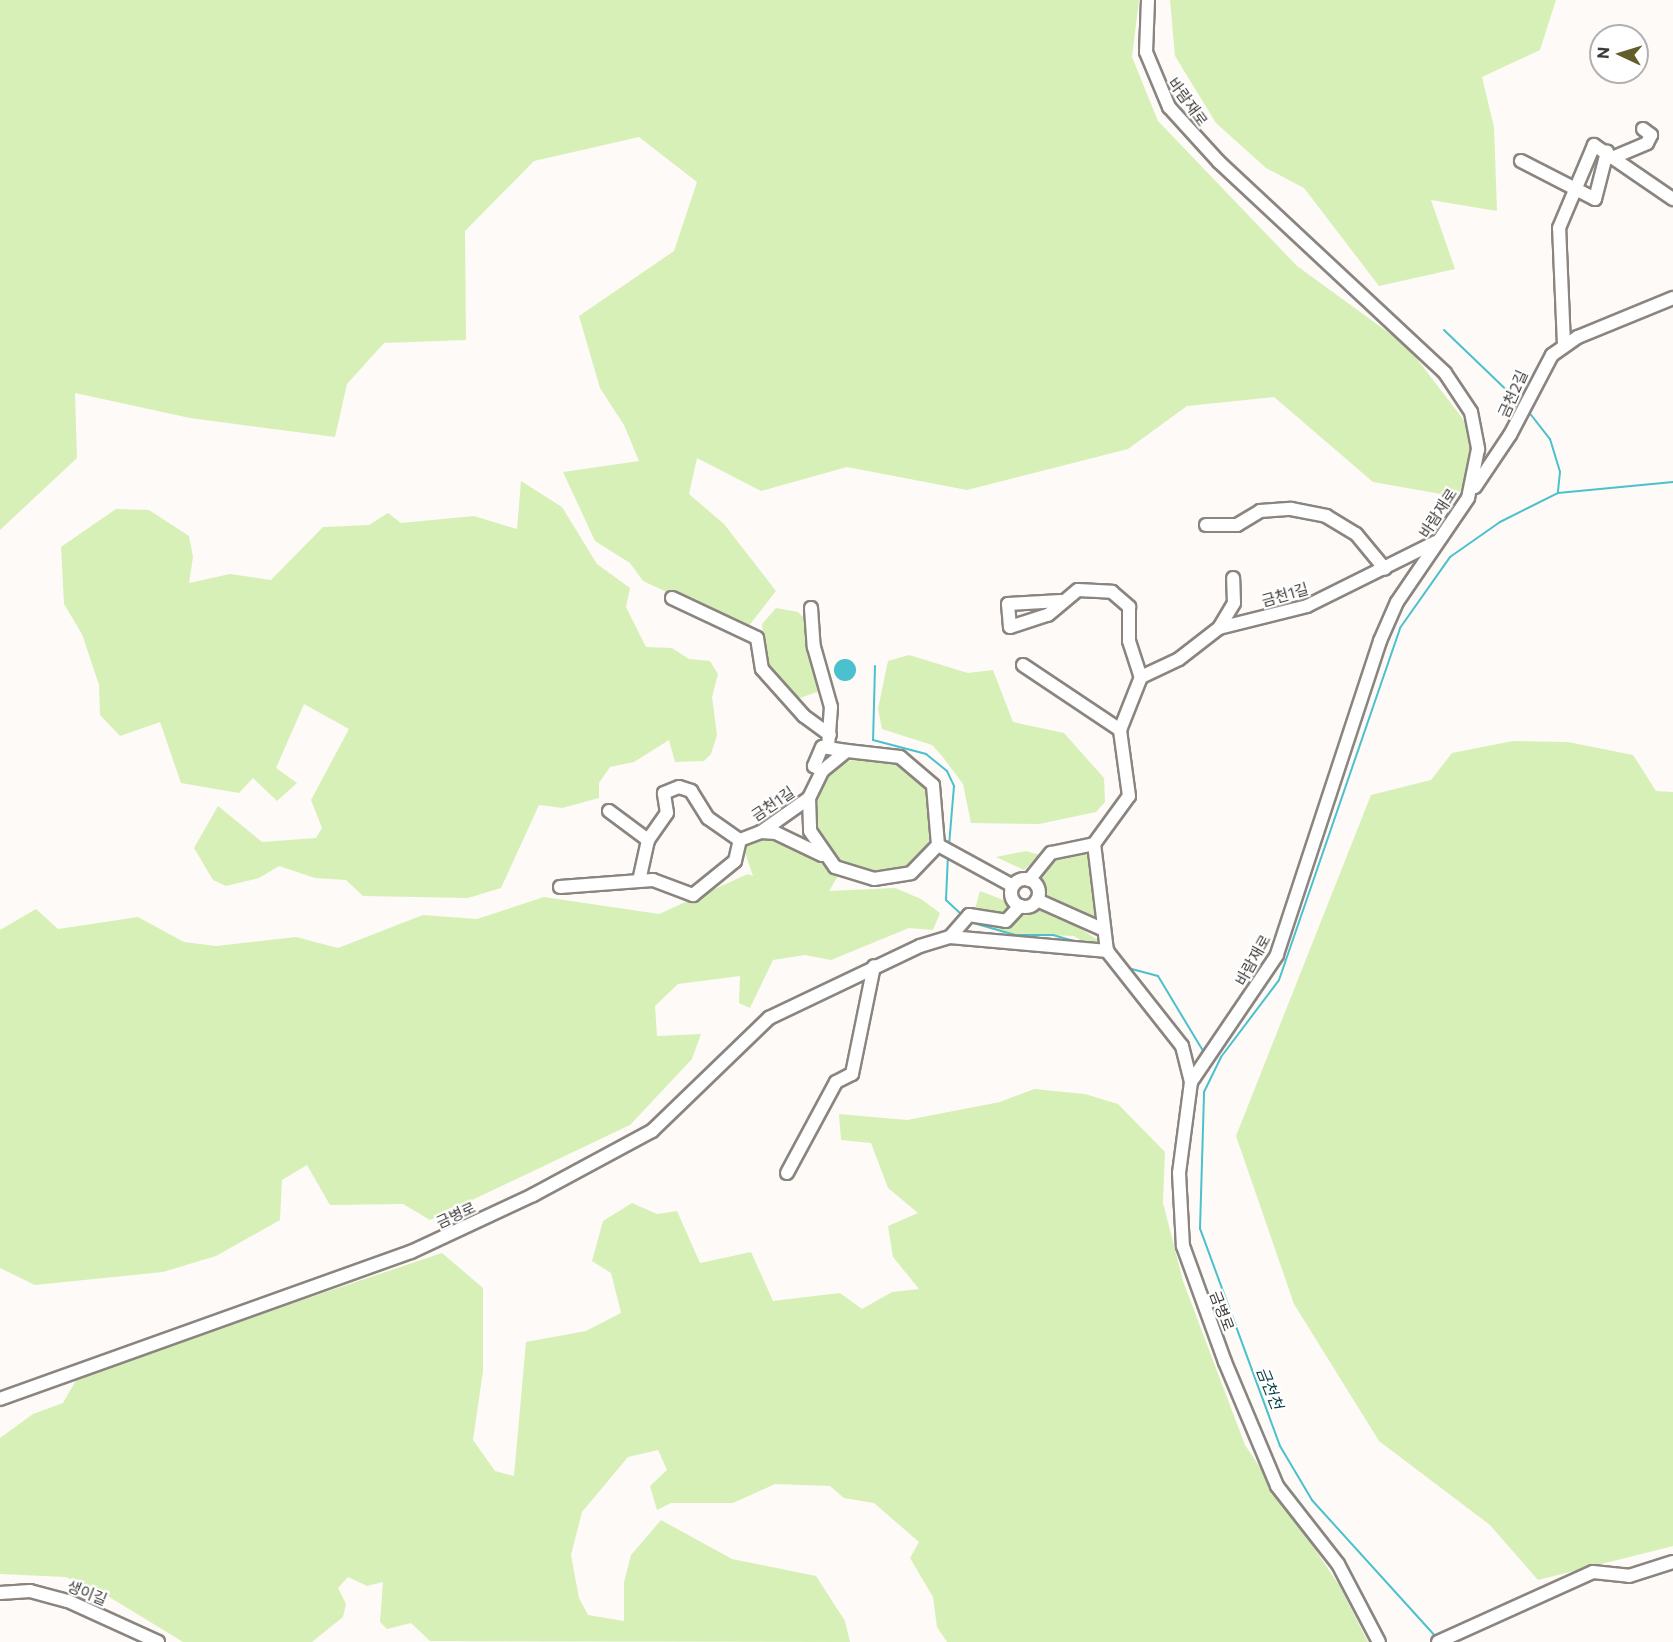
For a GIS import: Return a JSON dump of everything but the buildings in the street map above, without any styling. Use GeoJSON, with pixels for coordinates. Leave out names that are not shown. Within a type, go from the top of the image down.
{"type":"FeatureCollection","features":[{"type":"Feature","properties":{"kind":"street","name":"바람재로"},"geometry":{"type":"LineString","coordinates":[[1148,0],[1146,52],[1169,107],[1218,162],[1455,386],[1471,412],[1478,449],[1468,498],[1397,602],[1380,641],[1277,955],[1191,1082]]}},
{"type":"Feature","properties":{"kind":"street"},"geometry":{"type":"LineString","coordinates":[[1609,155],[1647,143],[1650,135],[1643,129]]}},
{"type":"Feature","properties":{"kind":"street"},"geometry":{"type":"LineString","coordinates":[[1564,345],[1559,228],[1571,190],[1594,145],[1673,199]]}},
{"type":"Feature","properties":{"kind":"street"},"geometry":{"type":"LineString","coordinates":[[1521,161],[1571,190],[1595,199],[1609,155]]}},
{"type":"Feature","properties":{"kind":"street","name":"금천2길"},"geometry":{"type":"LineString","coordinates":[[1468,498],[1510,435],[1540,370],[1564,345],[1673,298]]}},
{"type":"Feature","properties":{"kind":"street"},"geometry":{"type":"LineString","coordinates":[[1206,525],[1237,525],[1260,511],[1292,509],[1326,516],[1356,534],[1385,569]]}},
{"type":"Feature","properties":{"kind":"street","name":"금천1길"},"geometry":{"type":"LineString","coordinates":[[1141,677],[1179,659],[1219,628],[1307,606],[1440,540]]}},
{"type":"Feature","properties":{"kind":"street"},"geometry":{"type":"LineString","coordinates":[[1219,628],[1234,603],[1233,578]]}},
{"type":"Feature","properties":{"kind":"street"},"geometry":{"type":"LineString","coordinates":[[1061,601],[1088,588],[1126,600],[1131,651],[1141,677],[1120,730],[1129,796],[1095,844],[1104,930],[1109,955]]}},
{"type":"Feature","properties":{"kind":"street"},"geometry":{"type":"LineString","coordinates":[[672,598],[757,638],[762,669],[829,741],[847,751],[900,757],[925,774],[938,804],[944,848]]}},
{"type":"Feature","properties":{"kind":"street"},"geometry":{"type":"LineString","coordinates":[[811,608],[814,647],[831,707],[829,741],[818,752],[814,766],[822,771]]}},
{"type":"Feature","properties":{"kind":"street"},"geometry":{"type":"LineString","coordinates":[[1023,665],[1120,730]]}},
{"type":"Feature","properties":{"kind":"street"},"geometry":{"type":"LineString","coordinates":[[809,798],[822,771],[847,751]]}},
{"type":"Feature","properties":{"kind":"street"},"geometry":{"type":"LineString","coordinates":[[560,887],[639,881],[661,882],[693,895],[735,861],[740,840],[708,818],[691,791],[679,787],[664,793],[667,813],[648,840],[639,881]]}},
{"type":"Feature","properties":{"kind":"street","name":"금천1길"},"geometry":{"type":"LineString","coordinates":[[740,840],[761,832],[809,798]]}},
{"type":"Feature","properties":{"kind":"street","name":"금천1길"},"geometry":{"type":"LineString","coordinates":[[809,798],[810,831],[822,855]]}},
{"type":"Feature","properties":{"kind":"street"},"geometry":{"type":"LineString","coordinates":[[609,811],[648,840]]}},
{"type":"Feature","properties":{"kind":"street"},"geometry":{"type":"LineString","coordinates":[[761,832],[776,833],[822,855],[855,876],[890,880],[911,873],[944,848]]}},
{"type":"Feature","properties":{"kind":"street"},"geometry":{"type":"LineString","coordinates":[[944,848],[1013,886],[1029,880],[1051,853],[1095,844]]}},
{"type":"Feature","properties":{"kind":"street"},"geometry":{"type":"LineString","coordinates":[[1029,880],[1038,888],[1037,900]]}},
{"type":"Feature","properties":{"kind":"street"},"geometry":{"type":"LineString","coordinates":[[1013,886],[1013,900],[1020,906]]}},
{"type":"Feature","properties":{"kind":"street"},"geometry":{"type":"LineString","coordinates":[[950,937],[965,918],[1006,921],[1020,906],[1037,900],[1104,930]]}},
{"type":"Feature","properties":{"kind":"street","name":"금병로"},"geometry":{"type":"LineString","coordinates":[[0,1399],[411,1252],[533,1195],[652,1131],[769,1018],[874,966],[950,937],[1109,955],[1176,1034],[1191,1082],[1179,1173],[1189,1266],[1277,1486],[1338,1564],[1379,1642]]}},
{"type":"Feature","properties":{"kind":"street"},"geometry":{"type":"LineString","coordinates":[[787,1173],[836,1082],[853,1069],[874,966]]}},
{"type":"Feature","properties":{"kind":"street"},"geometry":{"type":"LineString","coordinates":[[1442,1640],[1593,1572],[1629,1576],[1673,1562]]}},
{"type":"Feature","properties":{"kind":"street","name":"생이길"},"geometry":{"type":"LineString","coordinates":[[0,1593],[30,1591],[68,1600],[158,1642]]}},
{"type":"Feature","properties":{"kind":"green space"},"geometry":{"type":"Polygon","coordinates":[[[0,0],[1139,0],[1132,57],[1158,121],[1297,266],[1407,346],[1466,423],[1472,460],[1458,497],[1373,482],[1274,397],[1187,406],[1128,449],[967,490],[847,467],[761,491],[697,458],[689,494],[724,524],[776,591],[748,627],[732,622],[643,581],[630,563],[595,541],[563,472],[639,461],[624,425],[600,388],[579,316],[674,251],[697,182],[639,137],[534,161],[465,231],[466,340],[384,343],[347,384],[335,437],[190,418],[75,393],[77,458],[0,530],[0,0]]]}},
{"type":"Feature","properties":{"kind":"green space"},"geometry":{"type":"Polygon","coordinates":[[[1170,0],[1556,0],[1540,50],[1482,77],[1494,127],[1497,211],[1431,200],[1455,269],[1379,286],[1304,188],[1266,168],[1216,123],[1175,56],[1170,0]]]}},
{"type":"Feature","properties":{"kind":"green space"},"geometry":{"type":"Polygon","coordinates":[[[521,481],[562,507],[597,564],[630,588],[626,607],[646,647],[672,648],[689,659],[710,661],[718,674],[712,697],[717,735],[711,754],[704,761],[675,762],[669,740],[634,762],[610,767],[599,783],[599,798],[562,808],[539,805],[501,888],[468,898],[363,896],[346,880],[315,878],[279,866],[259,878],[226,886],[213,880],[194,848],[218,806],[262,842],[316,838],[322,828],[311,800],[349,729],[304,704],[276,768],[297,783],[277,801],[253,778],[239,793],[181,783],[160,722],[120,736],[100,715],[99,685],[82,634],[64,604],[61,547],[116,509],[149,510],[189,536],[193,557],[189,583],[230,574],[271,580],[323,527],[369,525],[388,513],[401,523],[474,516],[517,529],[521,481]]]}},
{"type":"Feature","properties":{"kind":"green space"},"geometry":{"type":"Polygon","coordinates":[[[776,608],[798,612],[808,622],[823,690],[797,699],[766,667],[762,624],[776,608]]]}},
{"type":"Feature","properties":{"kind":"green space"},"geometry":{"type":"Polygon","coordinates":[[[909,655],[968,673],[993,670],[1013,722],[1064,733],[1104,778],[1105,802],[1096,812],[1039,824],[971,823],[963,784],[932,745],[882,729],[878,709],[888,661],[909,655]]]}},
{"type":"Feature","properties":{"kind":"green space"},"geometry":{"type":"Polygon","coordinates":[[[1513,741],[1568,742],[1633,755],[1656,791],[1673,792],[1673,1546],[1538,1580],[1490,1525],[1379,1441],[1294,1304],[1236,1136],[1371,795],[1431,780],[1452,753],[1513,741]]]}},
{"type":"Feature","properties":{"kind":"green space"},"geometry":{"type":"Polygon","coordinates":[[[874,756],[897,761],[916,774],[929,793],[934,816],[929,839],[916,858],[897,871],[874,876],[851,871],[832,858],[819,839],[814,816],[819,793],[832,774],[851,761],[874,756]]]}},
{"type":"Feature","properties":{"kind":"green space"},"geometry":{"type":"Polygon","coordinates":[[[771,835],[840,873],[829,891],[895,888],[921,899],[940,913],[933,930],[909,928],[831,960],[805,955],[773,960],[750,1008],[739,1003],[740,976],[678,984],[655,1006],[657,1036],[701,1034],[692,1059],[630,1125],[430,1220],[403,1204],[330,1205],[307,1165],[282,1180],[280,1220],[216,1256],[163,1272],[35,1285],[0,1268],[0,930],[36,909],[58,929],[138,917],[184,942],[216,946],[296,937],[338,948],[423,915],[477,919],[544,897],[659,914],[748,874],[753,876],[742,844],[771,835]]]}},
{"type":"Feature","properties":{"kind":"green space"},"geometry":{"type":"Polygon","coordinates":[[[1026,851],[1040,855],[1024,870],[996,857],[1026,851]]]}},
{"type":"Feature","properties":{"kind":"green space"},"geometry":{"type":"Polygon","coordinates":[[[1082,851],[1091,858],[1099,919],[1094,922],[1049,899],[1041,875],[1049,859],[1082,851]]]}},
{"type":"Feature","properties":{"kind":"green space"},"geometry":{"type":"Polygon","coordinates":[[[980,891],[1011,903],[1006,918],[975,909],[980,891]]]}},
{"type":"Feature","properties":{"kind":"green space"},"geometry":{"type":"Polygon","coordinates":[[[1047,907],[1101,942],[1089,945],[1074,936],[1014,934],[970,921],[1047,907]]]}},
{"type":"Feature","properties":{"kind":"green space"},"geometry":{"type":"Polygon","coordinates":[[[1034,1089],[1085,1094],[1118,1104],[1165,1152],[1163,1203],[1183,1281],[1245,1445],[1339,1585],[1368,1642],[947,1642],[937,1627],[933,1597],[910,1558],[919,1542],[874,1503],[844,1498],[830,1486],[775,1484],[733,1503],[671,1503],[657,1510],[650,1486],[667,1470],[658,1450],[628,1457],[582,1512],[571,1555],[579,1598],[588,1615],[624,1621],[624,1582],[631,1555],[661,1520],[732,1559],[816,1576],[845,1621],[850,1642],[430,1641],[411,1623],[387,1629],[380,1622],[383,1582],[367,1586],[348,1577],[338,1588],[346,1604],[343,1617],[312,1642],[183,1642],[93,1587],[65,1577],[0,1574],[0,1438],[33,1414],[63,1403],[79,1375],[442,1253],[483,1288],[483,1371],[473,1440],[495,1471],[514,1476],[526,1342],[586,1331],[621,1313],[611,1273],[592,1261],[603,1221],[632,1203],[657,1214],[677,1211],[700,1263],[751,1252],[773,1301],[840,1293],[862,1309],[892,1292],[919,1289],[893,1257],[888,1226],[918,1213],[888,1188],[871,1143],[841,1140],[839,1114],[907,1120],[1000,1102],[1034,1089]]]}},
{"type":"Feature","properties":{"kind":"water"},"geometry":{"type":"Polygon","coordinates":[[[845,659],[853,662],[856,670],[853,678],[845,681],[837,678],[834,670],[837,662],[845,659]]]}},
{"type":"Feature","properties":{"kind":"waterway"},"geometry":{"type":"LineString","coordinates":[[1444,330],[1517,400]]}},
{"type":"Feature","properties":{"kind":"waterway"},"geometry":{"type":"LineString","coordinates":[[1528,411],[1550,439],[1560,472],[1558,492]]}},
{"type":"Feature","properties":{"kind":"waterway","name":"금천천"},"geometry":{"type":"LineString","coordinates":[[1437,1638],[1312,1500],[1280,1446],[1200,1229],[1204,1092],[1221,1057],[1279,980],[1400,628],[1450,557],[1500,522],[1558,493],[1673,482]]}},
{"type":"Feature","properties":{"kind":"waterway"},"geometry":{"type":"LineString","coordinates":[[875,666],[873,740],[926,754],[947,771],[954,786],[949,846]]}},
{"type":"Feature","properties":{"kind":"waterway"},"geometry":{"type":"LineString","coordinates":[[948,854],[946,900],[963,916]]}},
{"type":"Feature","properties":{"kind":"waterway"},"geometry":{"type":"LineString","coordinates":[[970,922],[1015,935],[1053,935],[1078,942]]}},
{"type":"Feature","properties":{"kind":"waterway"},"geometry":{"type":"LineString","coordinates":[[1128,968],[1158,976],[1203,1051]]}}]}
